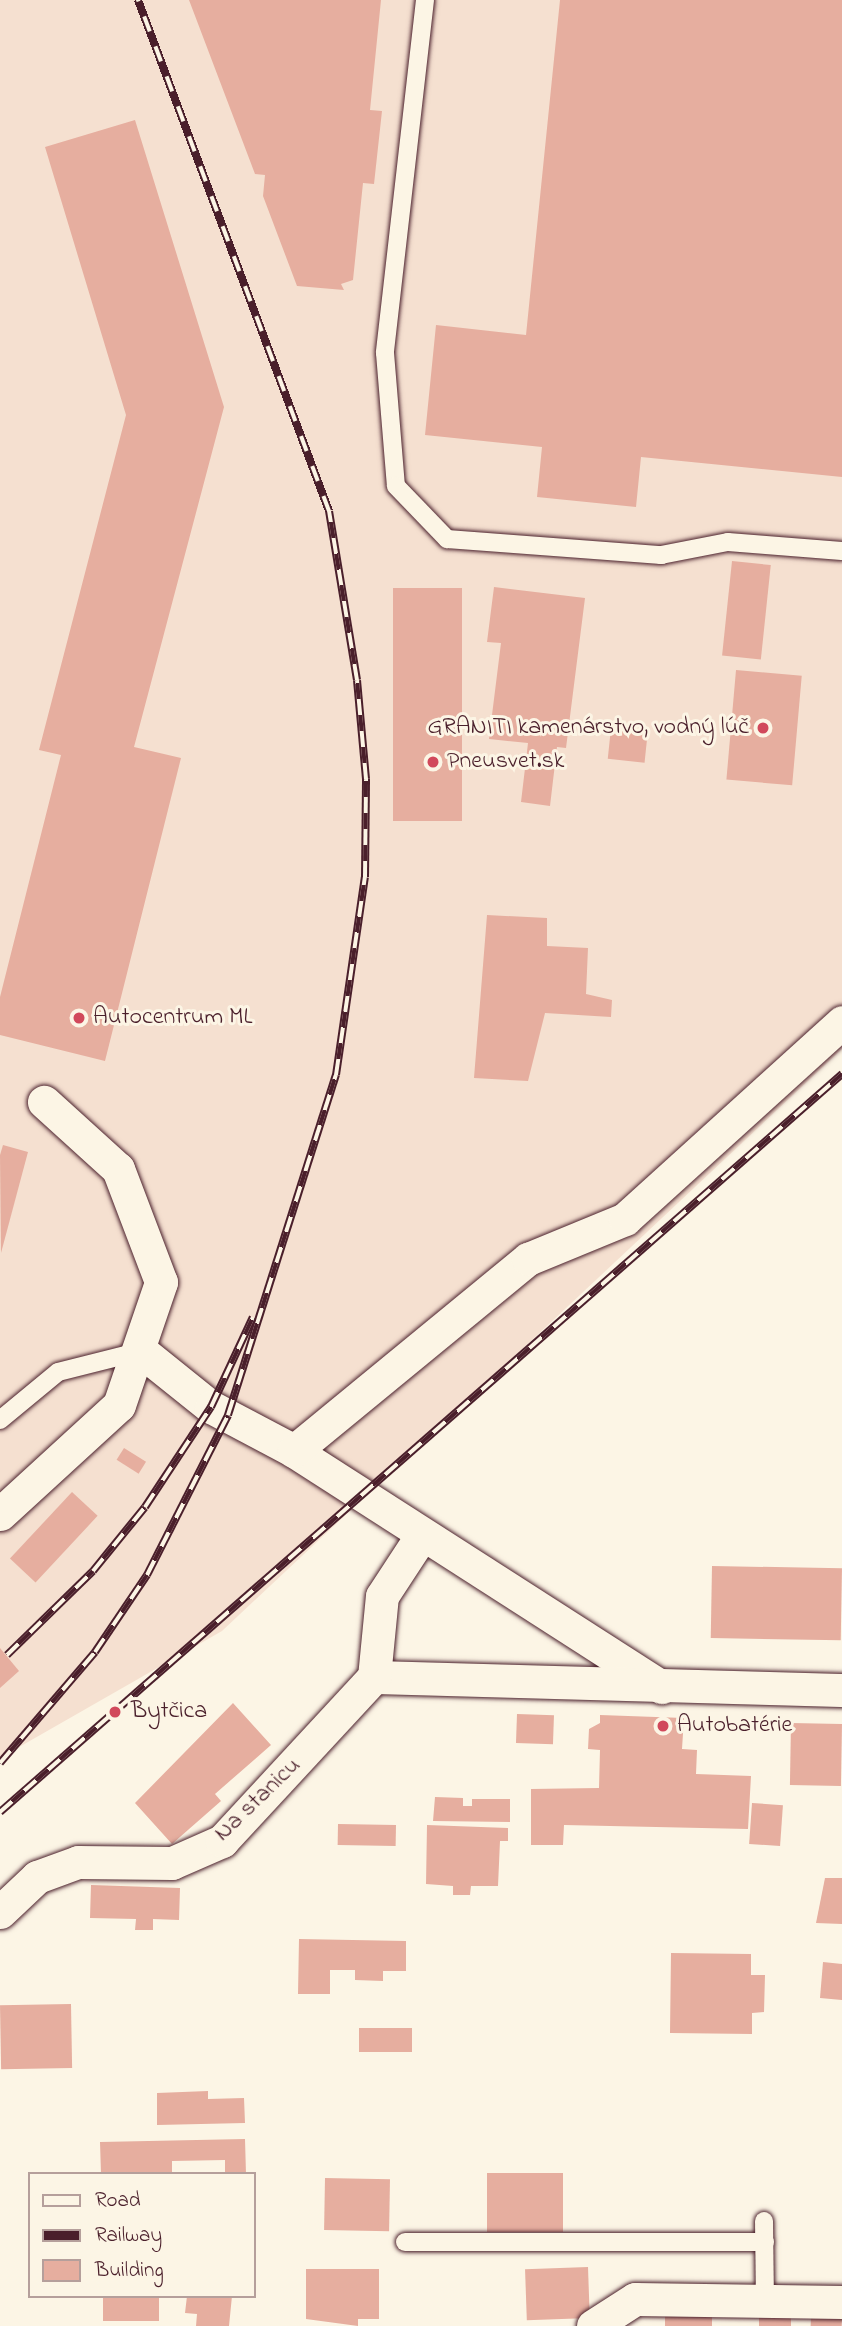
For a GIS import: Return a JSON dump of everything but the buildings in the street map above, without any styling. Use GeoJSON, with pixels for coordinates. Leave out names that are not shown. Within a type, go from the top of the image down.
{"type":"FeatureCollection","features":[{"type":"Feature","properties":{"kind":"street"},"geometry":{"type":"LineString","coordinates":[[294,1451],[528,1259],[625,1219],[842,1022]]}},
{"type":"Feature","properties":{"kind":"street"},"geometry":{"type":"LineString","coordinates":[[0,1514],[119,1405],[141,1351],[161,1282],[118,1169],[44,1102]]}},
{"type":"Feature","properties":{"kind":"street"},"geometry":{"type":"LineString","coordinates":[[141,1351],[211,1407],[294,1451],[420,1538],[662,1687]]}},
{"type":"Feature","properties":{"kind":"street"},"geometry":{"type":"LineString","coordinates":[[420,1538],[382,1596],[374,1676],[662,1687],[842,1690]]}},
{"type":"Feature","properties":{"kind":"street","name":"Na stanicu"},"geometry":{"type":"LineString","coordinates":[[0,1912],[37,1877],[78,1862],[172,1863],[222,1841],[374,1676]]}},
{"type":"Feature","properties":{"kind":"street"},"geometry":{"type":"LineString","coordinates":[[593,2326],[635,2299],[842,2302]]}},
{"type":"Feature","properties":{"kind":"lane"},"geometry":{"type":"LineString","coordinates":[[425,0],[385,353],[396,486],[447,539],[661,555],[728,542],[842,551]]}},
{"type":"Feature","properties":{"kind":"lane"},"geometry":{"type":"LineString","coordinates":[[0,1420],[58,1371],[141,1351]]}},
{"type":"Feature","properties":{"kind":"lane"},"geometry":{"type":"LineString","coordinates":[[764,2221],[765,2301]]}},
{"type":"Feature","properties":{"kind":"lane"},"geometry":{"type":"LineString","coordinates":[[405,2242],[765,2242]]}},
{"type":"Feature","properties":{"kind":"shaded area"},"geometry":{"type":"Polygon","coordinates":[[[0,0],[842,0],[842,1049],[222,1631],[0,1758],[0,0]]]}},
{"type":"Feature","properties":{"kind":"railway"},"geometry":{"type":"LineString","coordinates":[[0,1763],[95,1652],[147,1575],[228,1415],[336,1075],[365,877],[366,779],[357,680],[329,511],[138,0]]}},
{"type":"Feature","properties":{"kind":"railway"},"geometry":{"type":"LineString","coordinates":[[0,1812],[842,1074]]}},
{"type":"Feature","properties":{"kind":"railway"},"geometry":{"type":"LineString","coordinates":[[7,1655],[93,1571],[145,1507],[211,1407],[253,1317]]}},
{"type":"Feature","properties":{"kind":"place","name":"GRANITI kamenárstvo, vodný lúč"},"geometry":{"type":"Point","coordinates":[763,728]}},
{"type":"Feature","properties":{"kind":"place","name":"Pneusvet.sk"},"geometry":{"type":"Point","coordinates":[433,762]}},
{"type":"Feature","properties":{"kind":"place","name":"Autocentrum ML"},"geometry":{"type":"Point","coordinates":[79,1018]}},
{"type":"Feature","properties":{"kind":"place","name":"Bytčica"},"geometry":{"type":"Point","coordinates":[115,1712]}},
{"type":"Feature","properties":{"kind":"place","name":"Autobatérie"},"geometry":{"type":"Point","coordinates":[663,1726]}}]}
